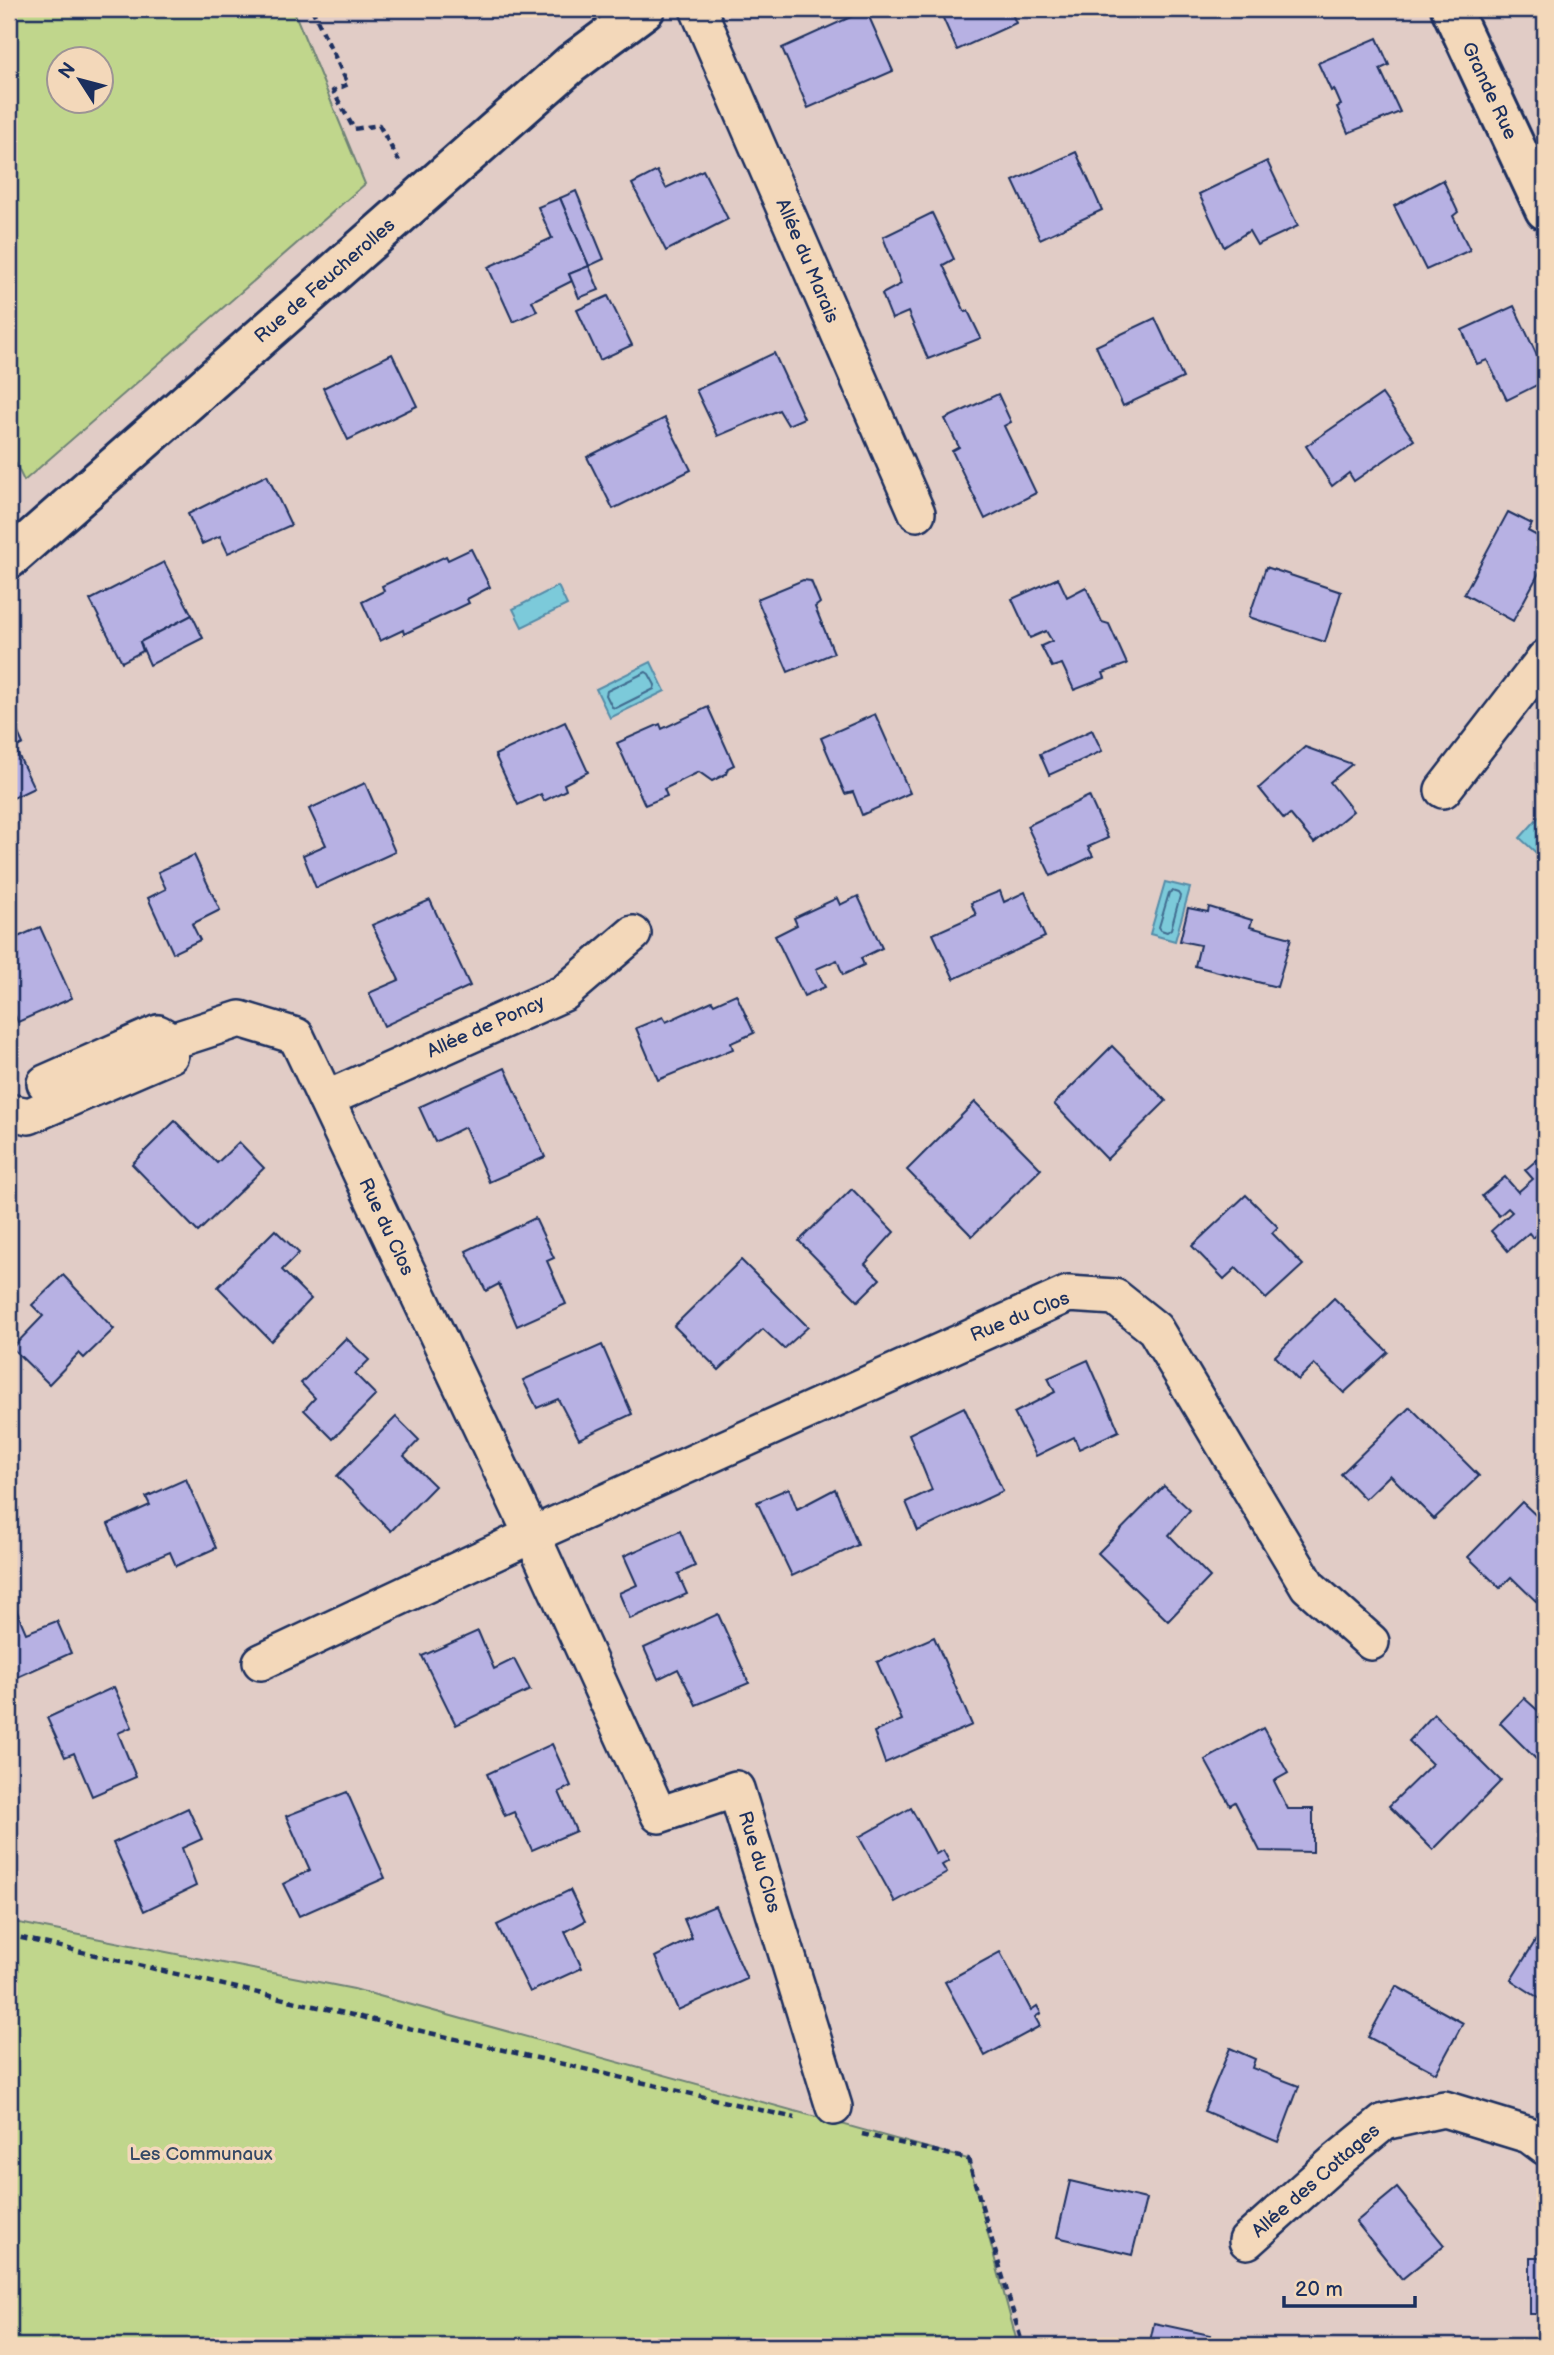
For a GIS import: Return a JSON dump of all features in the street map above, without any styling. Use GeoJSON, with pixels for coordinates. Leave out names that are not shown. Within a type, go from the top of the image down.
{"type":"FeatureCollection","features":[{"type":"Feature","properties":{"kind":"street","name":"Rue de Feucherolles"},"geometry":{"type":"LineString","coordinates":[[9,559],[571,64],[645,9]]}},
{"type":"Feature","properties":{"kind":"street","name":"Allée du Marais"},"geometry":{"type":"LineString","coordinates":[[698,9],[917,513]]}},
{"type":"Feature","properties":{"kind":"street","name":"Grande Rue"},"geometry":{"type":"LineString","coordinates":[[1451,9],[1545,210]]}},
{"type":"Feature","properties":{"kind":"street"},"geometry":{"type":"LineString","coordinates":[[1443,790],[1545,658]]}},
{"type":"Feature","properties":{"kind":"street","name":"Allée de Poncy"},"geometry":{"type":"LineString","coordinates":[[326,1099],[564,993],[633,934]]}},
{"type":"Feature","properties":{"kind":"street","name":"Rue du Clos"},"geometry":{"type":"LineString","coordinates":[[11,1112],[29,1116],[170,1055],[172,1041],[240,1019],[296,1036],[532,1535],[659,1815],[736,1789],[820,2114]]}},
{"type":"Feature","properties":{"kind":"street","name":"Rue du Clos"},"geometry":{"type":"LineString","coordinates":[[261,1662],[532,1535],[1068,1294],[1115,1297],[1155,1329],[1308,1586],[1371,1642]]}},
{"type":"Feature","properties":{"kind":"street","name":"Allée des Cottages"},"geometry":{"type":"LineString","coordinates":[[1247,2241],[1384,2122],[1444,2109],[1529,2135],[1545,2147]]}},
{"type":"Feature","properties":{"kind":"path"},"geometry":{"type":"LineString","coordinates":[[312,9],[348,84],[333,91],[354,129],[379,125],[420,198]]}},
{"type":"Feature","properties":{"kind":"path"},"geometry":{"type":"LineString","coordinates":[[9,1935],[820,2114]]}},
{"type":"Feature","properties":{"kind":"path"},"geometry":{"type":"LineString","coordinates":[[860,2133],[968,2159],[1023,2346]]}},
{"type":"Feature","properties":{"kind":"green space"},"geometry":{"type":"Polygon","coordinates":[[[9,9],[293,9],[365,184],[24,481],[9,450],[9,9]]]}},
{"type":"Feature","properties":{"kind":"green space","name":"Les Communaux"},"geometry":{"type":"Polygon","coordinates":[[[9,1921],[354,1989],[968,2159],[1018,2346],[9,2346],[9,1921]]]}},
{"type":"Feature","properties":{"kind":"water"},"geometry":{"type":"Polygon","coordinates":[[[558,586],[567,605],[522,627],[513,609],[558,586]]]}},
{"type":"Feature","properties":{"kind":"water"},"geometry":{"type":"Polygon","coordinates":[[[651,662],[665,691],[610,718],[596,689],[651,662]]]}},
{"type":"Feature","properties":{"kind":"water"},"geometry":{"type":"Polygon","coordinates":[[[1545,810],[1545,861],[1520,838],[1545,810]]]}},
{"type":"Feature","properties":{"kind":"water"},"geometry":{"type":"Polygon","coordinates":[[[1165,882],[1190,888],[1175,941],[1150,934],[1165,882]]]}},
{"type":"Feature","properties":{"kind":"building"},"geometry":{"type":"Polygon","coordinates":[[[939,9],[1010,9],[1016,23],[957,50],[939,9]]]}},
{"type":"Feature","properties":{"kind":"building"},"geometry":{"type":"Polygon","coordinates":[[[866,10],[893,71],[808,108],[782,48],[866,10]]]}},
{"type":"Feature","properties":{"kind":"building"},"geometry":{"type":"Polygon","coordinates":[[[1377,38],[1389,65],[1380,69],[1400,112],[1348,133],[1337,107],[1341,105],[1318,63],[1377,38]]]}},
{"type":"Feature","properties":{"kind":"building"},"geometry":{"type":"Polygon","coordinates":[[[1076,152],[1102,210],[1040,239],[1013,181],[1076,152]]]}},
{"type":"Feature","properties":{"kind":"building"},"geometry":{"type":"Polygon","coordinates":[[[1267,161],[1298,226],[1257,245],[1249,231],[1224,247],[1199,194],[1267,161]]]}},
{"type":"Feature","properties":{"kind":"building"},"geometry":{"type":"Polygon","coordinates":[[[703,170],[728,219],[666,251],[632,184],[657,171],[666,188],[703,170]]]}},
{"type":"Feature","properties":{"kind":"building"},"geometry":{"type":"Polygon","coordinates":[[[1443,180],[1458,212],[1453,216],[1470,250],[1426,270],[1394,206],[1443,180]]]}},
{"type":"Feature","properties":{"kind":"building"},"geometry":{"type":"Polygon","coordinates":[[[576,191],[604,259],[589,266],[560,198],[576,191]]]}},
{"type":"Feature","properties":{"kind":"building"},"geometry":{"type":"Polygon","coordinates":[[[560,198],[589,266],[569,274],[572,281],[532,301],[537,311],[513,322],[488,267],[552,238],[538,207],[560,198]]]}},
{"type":"Feature","properties":{"kind":"building"},"geometry":{"type":"Polygon","coordinates":[[[932,213],[954,259],[943,265],[965,312],[968,311],[981,338],[928,359],[908,312],[892,319],[882,294],[901,284],[883,237],[932,213]]]}},
{"type":"Feature","properties":{"kind":"building"},"geometry":{"type":"Polygon","coordinates":[[[589,266],[599,290],[579,298],[569,274],[589,266]]]}},
{"type":"Feature","properties":{"kind":"building"},"geometry":{"type":"Polygon","coordinates":[[[608,296],[632,345],[600,360],[577,310],[608,296]]]}},
{"type":"Feature","properties":{"kind":"building"},"geometry":{"type":"Polygon","coordinates":[[[1514,306],[1545,373],[1545,381],[1507,400],[1487,360],[1477,364],[1462,330],[1514,306]]]}},
{"type":"Feature","properties":{"kind":"building"},"geometry":{"type":"Polygon","coordinates":[[[1155,318],[1183,378],[1123,406],[1096,346],[1155,318]]]}},
{"type":"Feature","properties":{"kind":"building"},"geometry":{"type":"Polygon","coordinates":[[[774,353],[804,418],[788,425],[779,410],[718,436],[696,390],[774,353]]]}},
{"type":"Feature","properties":{"kind":"building"},"geometry":{"type":"Polygon","coordinates":[[[392,354],[417,406],[348,440],[323,388],[392,354]]]}},
{"type":"Feature","properties":{"kind":"building"},"geometry":{"type":"Polygon","coordinates":[[[998,394],[1011,422],[1004,426],[1036,493],[985,519],[952,451],[959,447],[945,419],[998,394]]]}},
{"type":"Feature","properties":{"kind":"building"},"geometry":{"type":"Polygon","coordinates":[[[1382,394],[1414,440],[1354,481],[1349,473],[1332,486],[1306,446],[1382,394]]]}},
{"type":"Feature","properties":{"kind":"building"},"geometry":{"type":"Polygon","coordinates":[[[665,418],[691,470],[613,509],[587,457],[665,418]]]}},
{"type":"Feature","properties":{"kind":"building"},"geometry":{"type":"Polygon","coordinates":[[[267,475],[291,525],[228,553],[220,536],[202,544],[188,514],[267,475]]]}},
{"type":"Feature","properties":{"kind":"building"},"geometry":{"type":"Polygon","coordinates":[[[1508,512],[1532,524],[1528,531],[1545,540],[1545,562],[1513,621],[1464,594],[1508,512]]]}},
{"type":"Feature","properties":{"kind":"building"},"geometry":{"type":"Polygon","coordinates":[[[471,549],[490,587],[467,599],[469,603],[404,634],[403,630],[380,641],[362,602],[384,591],[382,586],[446,556],[448,560],[471,549]]]}},
{"type":"Feature","properties":{"kind":"building"},"geometry":{"type":"Polygon","coordinates":[[[164,562],[192,615],[140,642],[143,651],[122,662],[90,600],[164,562]]]}},
{"type":"Feature","properties":{"kind":"building"},"geometry":{"type":"Polygon","coordinates":[[[1266,567],[1341,592],[1325,642],[1249,617],[1266,567]]]}},
{"type":"Feature","properties":{"kind":"building"},"geometry":{"type":"Polygon","coordinates":[[[1058,578],[1067,597],[1086,587],[1102,622],[1109,624],[1127,664],[1103,673],[1105,678],[1074,690],[1062,664],[1052,667],[1041,646],[1052,641],[1046,631],[1030,638],[1012,599],[1058,578]]]}},
{"type":"Feature","properties":{"kind":"building"},"geometry":{"type":"Polygon","coordinates":[[[803,580],[811,581],[820,603],[815,607],[834,653],[788,672],[757,599],[803,580]]]}},
{"type":"Feature","properties":{"kind":"building"},"geometry":{"type":"Polygon","coordinates":[[[192,615],[203,638],[150,665],[140,642],[192,615]]]}},
{"type":"Feature","properties":{"kind":"building"},"geometry":{"type":"Polygon","coordinates":[[[708,707],[734,765],[728,768],[726,774],[712,781],[699,772],[664,789],[667,796],[645,805],[617,743],[660,724],[662,729],[708,707]]]}},
{"type":"Feature","properties":{"kind":"building"},"geometry":{"type":"Polygon","coordinates":[[[9,713],[23,744],[15,748],[34,788],[9,800],[9,713]]]}},
{"type":"Feature","properties":{"kind":"building"},"geometry":{"type":"Polygon","coordinates":[[[875,714],[910,793],[862,815],[853,792],[845,794],[821,738],[875,714]]]}},
{"type":"Feature","properties":{"kind":"building"},"geometry":{"type":"Polygon","coordinates":[[[565,722],[588,772],[564,784],[566,790],[544,801],[541,794],[518,805],[495,755],[565,722]]]}},
{"type":"Feature","properties":{"kind":"building"},"geometry":{"type":"Polygon","coordinates":[[[1092,730],[1102,751],[1049,775],[1040,754],[1092,730]]]}},
{"type":"Feature","properties":{"kind":"building"},"geometry":{"type":"Polygon","coordinates":[[[1305,747],[1352,764],[1330,782],[1353,811],[1314,843],[1290,814],[1284,819],[1259,788],[1305,747]]]}},
{"type":"Feature","properties":{"kind":"building"},"geometry":{"type":"Polygon","coordinates":[[[365,783],[395,852],[316,888],[303,855],[326,845],[309,809],[365,783]]]}},
{"type":"Feature","properties":{"kind":"building"},"geometry":{"type":"Polygon","coordinates":[[[1089,796],[1108,838],[1088,847],[1093,856],[1051,876],[1027,826],[1089,796]]]}},
{"type":"Feature","properties":{"kind":"building"},"geometry":{"type":"Polygon","coordinates":[[[194,855],[220,910],[192,924],[200,940],[173,953],[148,898],[166,889],[158,872],[194,855]]]}},
{"type":"Feature","properties":{"kind":"building"},"geometry":{"type":"Polygon","coordinates":[[[1000,891],[1004,902],[1025,892],[1045,937],[954,979],[933,934],[976,915],[971,903],[1000,891]]]}},
{"type":"Feature","properties":{"kind":"building"},"geometry":{"type":"Polygon","coordinates":[[[858,896],[882,948],[861,958],[864,965],[843,975],[837,960],[816,969],[825,987],[804,996],[775,936],[797,925],[794,918],[837,898],[840,905],[858,896]]]}},
{"type":"Feature","properties":{"kind":"building"},"geometry":{"type":"Polygon","coordinates":[[[430,900],[470,986],[384,1026],[369,993],[399,980],[372,925],[430,900]]]}},
{"type":"Feature","properties":{"kind":"building"},"geometry":{"type":"Polygon","coordinates":[[[1209,907],[1252,920],[1250,927],[1291,938],[1277,987],[1195,966],[1200,945],[1180,941],[1188,908],[1208,912],[1209,907]]]}},
{"type":"Feature","properties":{"kind":"building"},"geometry":{"type":"Polygon","coordinates":[[[40,927],[72,998],[18,1022],[9,1003],[9,941],[40,927]]]}},
{"type":"Feature","properties":{"kind":"building"},"geometry":{"type":"Polygon","coordinates":[[[736,994],[754,1033],[731,1043],[733,1049],[658,1080],[636,1028],[663,1017],[666,1022],[712,1001],[714,1004],[736,994]]]}},
{"type":"Feature","properties":{"kind":"building"},"geometry":{"type":"Polygon","coordinates":[[[1112,1046],[1166,1101],[1107,1159],[1054,1104],[1112,1046]]]}},
{"type":"Feature","properties":{"kind":"building"},"geometry":{"type":"Polygon","coordinates":[[[505,1068],[545,1157],[489,1182],[465,1127],[435,1142],[419,1107],[505,1068]]]}},
{"type":"Feature","properties":{"kind":"building"},"geometry":{"type":"Polygon","coordinates":[[[975,1102],[1041,1169],[972,1236],[907,1170],[975,1102]]]}},
{"type":"Feature","properties":{"kind":"building"},"geometry":{"type":"Polygon","coordinates":[[[175,1121],[217,1163],[239,1142],[264,1168],[198,1232],[132,1164],[175,1121]]]}},
{"type":"Feature","properties":{"kind":"building"},"geometry":{"type":"Polygon","coordinates":[[[1545,1136],[1545,1153],[1537,1144],[1545,1136]]]}},
{"type":"Feature","properties":{"kind":"building"},"geometry":{"type":"Polygon","coordinates":[[[1545,1153],[1545,1208],[1542,1211],[1545,1215],[1545,1228],[1533,1238],[1529,1233],[1508,1251],[1491,1231],[1512,1212],[1508,1208],[1499,1216],[1482,1196],[1505,1177],[1518,1192],[1533,1179],[1525,1170],[1545,1153]]]}},
{"type":"Feature","properties":{"kind":"building"},"geometry":{"type":"Polygon","coordinates":[[[852,1189],[894,1232],[865,1264],[880,1279],[858,1301],[799,1241],[852,1189]]]}},
{"type":"Feature","properties":{"kind":"building"},"geometry":{"type":"Polygon","coordinates":[[[1246,1195],[1278,1227],[1272,1233],[1303,1265],[1266,1299],[1236,1268],[1224,1279],[1192,1246],[1246,1195]]]}},
{"type":"Feature","properties":{"kind":"building"},"geometry":{"type":"Polygon","coordinates":[[[535,1218],[554,1258],[547,1261],[566,1304],[517,1326],[499,1284],[486,1291],[466,1251],[535,1218]]]}},
{"type":"Feature","properties":{"kind":"building"},"geometry":{"type":"Polygon","coordinates":[[[275,1230],[299,1253],[282,1270],[311,1299],[271,1341],[218,1287],[275,1230]]]}},
{"type":"Feature","properties":{"kind":"building"},"geometry":{"type":"Polygon","coordinates":[[[741,1260],[808,1327],[784,1349],[763,1329],[719,1370],[674,1326],[741,1260]]]}},
{"type":"Feature","properties":{"kind":"building"},"geometry":{"type":"Polygon","coordinates":[[[63,1275],[114,1329],[84,1358],[79,1353],[49,1384],[12,1348],[43,1316],[32,1305],[63,1275]]]}},
{"type":"Feature","properties":{"kind":"building"},"geometry":{"type":"Polygon","coordinates":[[[1334,1298],[1388,1352],[1344,1393],[1314,1364],[1298,1380],[1275,1356],[1334,1298]]]}},
{"type":"Feature","properties":{"kind":"building"},"geometry":{"type":"Polygon","coordinates":[[[346,1338],[369,1360],[355,1374],[376,1395],[333,1439],[304,1410],[315,1398],[301,1383],[346,1338]]]}},
{"type":"Feature","properties":{"kind":"building"},"geometry":{"type":"Polygon","coordinates":[[[602,1345],[632,1414],[579,1439],[558,1399],[537,1408],[523,1380],[602,1345]]]}},
{"type":"Feature","properties":{"kind":"building"},"geometry":{"type":"Polygon","coordinates":[[[1088,1360],[1119,1431],[1079,1449],[1074,1437],[1036,1456],[1014,1413],[1055,1392],[1048,1378],[1088,1360]]]}},
{"type":"Feature","properties":{"kind":"building"},"geometry":{"type":"Polygon","coordinates":[[[964,1407],[1003,1491],[918,1531],[906,1502],[932,1490],[909,1434],[964,1407]]]}},
{"type":"Feature","properties":{"kind":"building"},"geometry":{"type":"Polygon","coordinates":[[[1410,1407],[1479,1476],[1434,1519],[1390,1475],[1365,1499],[1341,1474],[1410,1407]]]}},
{"type":"Feature","properties":{"kind":"building"},"geometry":{"type":"Polygon","coordinates":[[[396,1417],[419,1440],[404,1456],[435,1486],[391,1531],[337,1476],[396,1417]]]}},
{"type":"Feature","properties":{"kind":"building"},"geometry":{"type":"Polygon","coordinates":[[[186,1479],[216,1548],[176,1566],[170,1552],[128,1570],[108,1524],[150,1505],[146,1497],[186,1479]]]}},
{"type":"Feature","properties":{"kind":"building"},"geometry":{"type":"Polygon","coordinates":[[[1164,1486],[1190,1510],[1169,1535],[1210,1577],[1168,1621],[1098,1553],[1164,1486]]]}},
{"type":"Feature","properties":{"kind":"building"},"geometry":{"type":"Polygon","coordinates":[[[789,1488],[797,1509],[835,1489],[858,1545],[792,1576],[757,1502],[789,1488]]]}},
{"type":"Feature","properties":{"kind":"building"},"geometry":{"type":"Polygon","coordinates":[[[1522,1502],[1545,1524],[1544,1609],[1511,1577],[1500,1588],[1468,1557],[1522,1502]]]}},
{"type":"Feature","properties":{"kind":"building"},"geometry":{"type":"Polygon","coordinates":[[[680,1531],[695,1566],[678,1574],[687,1594],[630,1619],[619,1593],[637,1585],[624,1556],[680,1531]]]}},
{"type":"Feature","properties":{"kind":"building"},"geometry":{"type":"Polygon","coordinates":[[[9,1593],[26,1633],[57,1621],[71,1653],[9,1681],[9,1593]]]}},
{"type":"Feature","properties":{"kind":"building"},"geometry":{"type":"Polygon","coordinates":[[[718,1614],[749,1683],[696,1705],[678,1669],[658,1679],[644,1648],[718,1614]]]}},
{"type":"Feature","properties":{"kind":"building"},"geometry":{"type":"Polygon","coordinates":[[[478,1631],[494,1669],[514,1659],[530,1690],[456,1725],[422,1656],[478,1631]]]}},
{"type":"Feature","properties":{"kind":"building"},"geometry":{"type":"Polygon","coordinates":[[[934,1637],[972,1725],[885,1763],[874,1732],[902,1720],[877,1662],[934,1637]]]}},
{"type":"Feature","properties":{"kind":"building"},"geometry":{"type":"Polygon","coordinates":[[[114,1687],[132,1727],[118,1733],[136,1777],[92,1796],[74,1753],[65,1757],[47,1718],[114,1687]]]}},
{"type":"Feature","properties":{"kind":"building"},"geometry":{"type":"Polygon","coordinates":[[[1524,1698],[1545,1717],[1545,1768],[1500,1723],[1524,1698]]]}},
{"type":"Feature","properties":{"kind":"building"},"geometry":{"type":"Polygon","coordinates":[[[1434,1714],[1501,1781],[1433,1850],[1389,1806],[1432,1764],[1409,1741],[1434,1714]]]}},
{"type":"Feature","properties":{"kind":"building"},"geometry":{"type":"Polygon","coordinates":[[[1263,1728],[1288,1773],[1274,1781],[1288,1809],[1313,1809],[1313,1852],[1260,1851],[1235,1802],[1230,1805],[1205,1760],[1263,1728]]]}},
{"type":"Feature","properties":{"kind":"building"},"geometry":{"type":"Polygon","coordinates":[[[552,1744],[571,1786],[559,1792],[576,1831],[532,1850],[514,1812],[505,1816],[487,1774],[552,1744]]]}},
{"type":"Feature","properties":{"kind":"building"},"geometry":{"type":"Polygon","coordinates":[[[347,1792],[385,1878],[299,1916],[283,1884],[310,1870],[286,1816],[347,1792]]]}},
{"type":"Feature","properties":{"kind":"building"},"geometry":{"type":"Polygon","coordinates":[[[188,1808],[202,1839],[182,1848],[196,1886],[144,1911],[113,1843],[188,1808]]]}},
{"type":"Feature","properties":{"kind":"building"},"geometry":{"type":"Polygon","coordinates":[[[911,1808],[936,1854],[943,1850],[949,1861],[942,1865],[947,1873],[895,1902],[859,1837],[911,1808]]]}},
{"type":"Feature","properties":{"kind":"building"},"geometry":{"type":"Polygon","coordinates":[[[570,1890],[585,1921],[565,1932],[582,1968],[530,1992],[497,1925],[570,1890]]]}},
{"type":"Feature","properties":{"kind":"building"},"geometry":{"type":"Polygon","coordinates":[[[715,1906],[747,1979],[678,2010],[655,1957],[692,1938],[684,1919],[715,1906]]]}},
{"type":"Feature","properties":{"kind":"building"},"geometry":{"type":"Polygon","coordinates":[[[1541,1932],[1545,1935],[1545,2002],[1511,1980],[1541,1932]]]}},
{"type":"Feature","properties":{"kind":"building"},"geometry":{"type":"Polygon","coordinates":[[[1000,1952],[1031,2010],[1037,2006],[1041,2013],[1035,2017],[1040,2026],[985,2056],[945,1982],[1000,1952]]]}},
{"type":"Feature","properties":{"kind":"building"},"geometry":{"type":"Polygon","coordinates":[[[1396,1986],[1463,2023],[1436,2073],[1368,2037],[1396,1986]]]}},
{"type":"Feature","properties":{"kind":"building"},"geometry":{"type":"Polygon","coordinates":[[[1230,2048],[1255,2059],[1252,2068],[1299,2086],[1278,2142],[1204,2111],[1230,2048]]]}},
{"type":"Feature","properties":{"kind":"building"},"geometry":{"type":"Polygon","coordinates":[[[1070,2181],[1146,2199],[1132,2255],[1057,2237],[1070,2181]]]}},
{"type":"Feature","properties":{"kind":"building"},"geometry":{"type":"Polygon","coordinates":[[[1397,2188],[1444,2245],[1402,2279],[1356,2222],[1397,2188]]]}},
{"type":"Feature","properties":{"kind":"building"},"geometry":{"type":"Polygon","coordinates":[[[1530,2257],[1545,2257],[1545,2314],[1530,2314],[1530,2257]]]}},
{"type":"Feature","properties":{"kind":"building"},"geometry":{"type":"Polygon","coordinates":[[[1154,2323],[1210,2335],[1208,2346],[1149,2346],[1154,2323]]]}}]}
